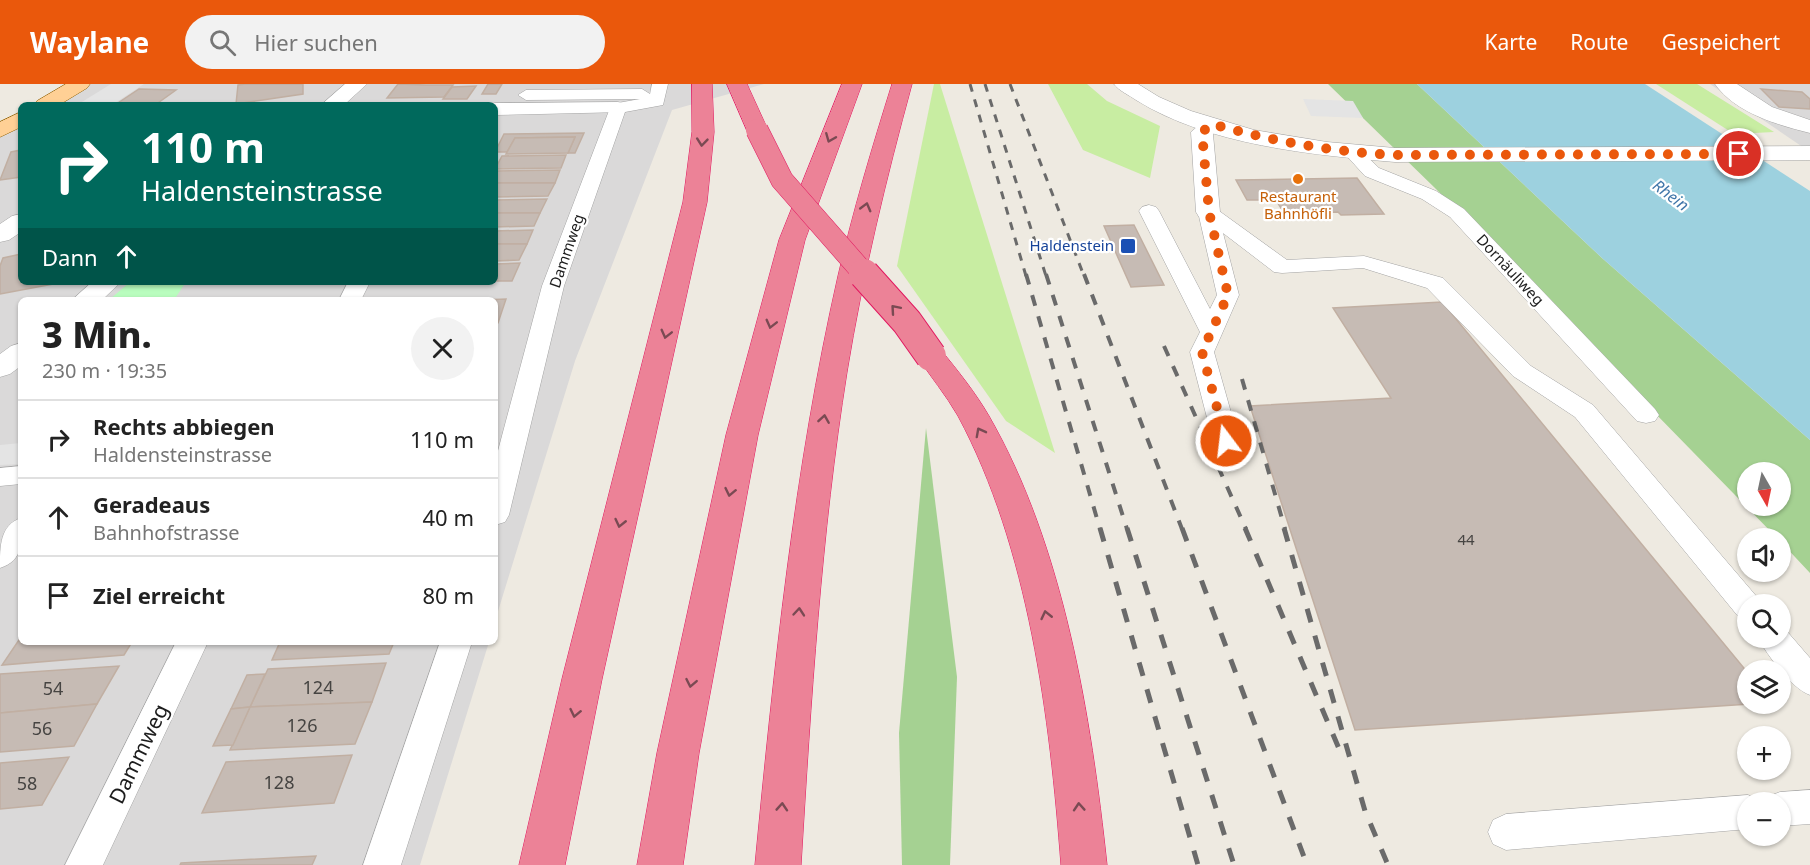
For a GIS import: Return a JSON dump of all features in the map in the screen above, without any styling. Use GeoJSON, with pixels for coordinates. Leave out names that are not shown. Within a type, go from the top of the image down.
{"type":"FeatureCollection","features":[{"type":"Feature","properties":{"kind":"highway"},"geometry":{"type":"LineString","coordinates":[[542,865],[582,679],[672,310],[695,202],[703,132],[702,84]]}},
{"type":"Feature","properties":{"kind":"highway"},"geometry":{"type":"LineString","coordinates":[[737,84],[782,180],[907,322],[966,405],[995,459],[1020,524],[1041,592],[1062,682],[1077,772],[1084,865]]}},
{"type":"Feature","properties":{"kind":"highway"},"geometry":{"type":"LineString","coordinates":[[660,865],[682,730],[742,435],[792,240],[852,84]]}},
{"type":"Feature","properties":{"kind":"highway"},"geometry":{"type":"LineString","coordinates":[[777,865],[804,556],[823,423],[861,229],[883,144],[903,84]]}},
{"type":"Feature","properties":{"kind":"main road"},"geometry":{"type":"LineString","coordinates":[[49,102],[80,84]]}},
{"type":"Feature","properties":{"kind":"main road"},"geometry":{"type":"LineString","coordinates":[[0,131],[18,120]]}},
{"type":"Feature","properties":{"kind":"street"},"geometry":{"type":"LineString","coordinates":[[335,102],[357,84]]}},
{"type":"Feature","properties":{"kind":"street"},"geometry":{"type":"LineString","coordinates":[[1124,84],[1155,102],[1212,124],[1266,139],[1353,153],[1395,155],[1810,153]]}},
{"type":"Feature","properties":{"kind":"street"},"geometry":{"type":"LineString","coordinates":[[1725,84],[1746,103],[1761,112],[1810,127]]}},
{"type":"Feature","properties":{"kind":"street"},"geometry":{"type":"LineString","coordinates":[[498,109],[618,108]]}},
{"type":"Feature","properties":{"kind":"street"},"geometry":{"type":"LineString","coordinates":[[1209,212],[1202,132],[1212,124]]}},
{"type":"Feature","properties":{"kind":"street"},"geometry":{"type":"LineString","coordinates":[[0,235],[18,223]]}},
{"type":"Feature","properties":{"kind":"street"},"geometry":{"type":"LineString","coordinates":[[90,297],[104,285]]}},
{"type":"Feature","properties":{"kind":"street"},"geometry":{"type":"LineString","coordinates":[[0,368],[18,353]]}},
{"type":"Feature","properties":{"kind":"lane"},"geometry":{"type":"LineString","coordinates":[[526,95],[659,89],[657,101],[618,108]]}},
{"type":"Feature","properties":{"kind":"lane","name":"Dammweg"},"geometry":{"type":"LineString","coordinates":[[498,503],[554,286],[618,108]]}},
{"type":"Feature","properties":{"kind":"lane","name":"Dornäuliweg"},"geometry":{"type":"LineString","coordinates":[[1353,153],[1372,172],[1429,195],[1457,213],[1646,415]]}},
{"type":"Feature","properties":{"kind":"lane"},"geometry":{"type":"LineString","coordinates":[[1149,211],[1211,332]]}},
{"type":"Feature","properties":{"kind":"lane"},"geometry":{"type":"LineString","coordinates":[[1209,212],[1228,295],[1202,352],[1226,441]]}},
{"type":"Feature","properties":{"kind":"lane"},"geometry":{"type":"LineString","coordinates":[[1209,212],[1282,267],[1364,262],[1435,283],[1522,371],[1584,411],[1738,594]]}},
{"type":"Feature","properties":{"kind":"lane"},"geometry":{"type":"LineString","coordinates":[[0,477],[18,475]]}},
{"type":"Feature","properties":{"kind":"lane"},"geometry":{"type":"LineString","coordinates":[[0,557],[18,532]]}},
{"type":"Feature","properties":{"kind":"lane","name":"Dammweg"},"geometry":{"type":"LineString","coordinates":[[84,865],[191,645]]}},
{"type":"Feature","properties":{"kind":"lane"},"geometry":{"type":"LineString","coordinates":[[382,865],[455,645]]}},
{"type":"Feature","properties":{"kind":"lane"},"geometry":{"type":"LineString","coordinates":[[1782,648],[1810,681]]}},
{"type":"Feature","properties":{"kind":"lane"},"geometry":{"type":"LineString","coordinates":[[1791,808],[1810,807]]}},
{"type":"Feature","properties":{"kind":"lane"},"geometry":{"type":"LineString","coordinates":[[1506,832],[1737,813]]}},
{"type":"Feature","properties":{"kind":"shaded area"},"geometry":{"type":"Polygon","coordinates":[[[80,84],[764,84],[672,110],[575,361],[498,611],[498,297],[18,297],[18,645],[488,645],[420,865],[0,865],[0,131],[18,121],[18,285],[498,285],[498,102],[49,102],[80,84]]]}},
{"type":"Feature","properties":{"kind":"shaded area"},"geometry":{"type":"Polygon","coordinates":[[[111,84],[144,84],[117,102],[82,102],[111,84]]]}},
{"type":"Feature","properties":{"kind":"shaded area"},"geometry":{"type":"Polygon","coordinates":[[[1710,84],[1810,84],[1810,152],[1710,84]]]}},
{"type":"Feature","properties":{"kind":"shaded area"},"geometry":{"type":"Polygon","coordinates":[[[1303,99],[1353,101],[1363,118],[1311,116],[1303,99]]]}},
{"type":"Feature","properties":{"kind":"shaded area"},"geometry":{"type":"Polygon","coordinates":[[[18,443],[18,464],[0,465],[0,445],[18,443]]]}},
{"type":"Feature","properties":{"kind":"green space"},"geometry":{"type":"Polygon","coordinates":[[[934,84],[940,84],[1055,453],[1006,421],[897,266],[934,84]]]}},
{"type":"Feature","properties":{"kind":"green space"},"geometry":{"type":"Polygon","coordinates":[[[1048,84],[1087,84],[1107,101],[1160,126],[1150,178],[1083,150],[1048,84]]]}},
{"type":"Feature","properties":{"kind":"green space"},"geometry":{"type":"Polygon","coordinates":[[[1328,84],[1417,84],[1602,258],[1810,440],[1810,573],[1791,553],[1791,528],[1767,528],[1756,516],[1791,516],[1791,462],[1737,462],[1737,497],[1436,189],[1328,84]]]}},
{"type":"Feature","properties":{"kind":"green space"},"geometry":{"type":"Polygon","coordinates":[[[1656,84],[1697,84],[1774,132],[1734,134],[1656,84]]]}},
{"type":"Feature","properties":{"kind":"green space"},"geometry":{"type":"Polygon","coordinates":[[[126,285],[184,285],[176,297],[112,297],[126,285]]]}},
{"type":"Feature","properties":{"kind":"green space"},"geometry":{"type":"Polygon","coordinates":[[[926,428],[957,677],[950,865],[902,865],[899,733],[926,428]]]}},
{"type":"Feature","properties":{"kind":"water","name":"Rhein"},"geometry":{"type":"Polygon","coordinates":[[[1417,84],[1645,84],[1810,191],[1810,440],[1602,258],[1417,84]]]}},
{"type":"Feature","properties":{"kind":"building"},"geometry":{"type":"Polygon","coordinates":[[[303,84],[303,94],[236,102],[238,85],[303,84]]]}},
{"type":"Feature","properties":{"kind":"building"},"geometry":{"type":"Polygon","coordinates":[[[398,84],[453,85],[444,97],[387,98],[398,84]]]}},
{"type":"Feature","properties":{"kind":"building"},"geometry":{"type":"Polygon","coordinates":[[[488,84],[502,84],[496,94],[482,94],[488,84]]]}},
{"type":"Feature","properties":{"kind":"building"},"geometry":{"type":"Polygon","coordinates":[[[476,86],[467,99],[443,99],[452,87],[476,86]]]}},
{"type":"Feature","properties":{"kind":"building"},"geometry":{"type":"Polygon","coordinates":[[[139,89],[176,90],[159,102],[120,102],[139,89]]]}},
{"type":"Feature","properties":{"kind":"building"},"geometry":{"type":"Polygon","coordinates":[[[1761,89],[1802,92],[1810,99],[1810,109],[1779,107],[1761,89]]]}},
{"type":"Feature","properties":{"kind":"building"},"geometry":{"type":"Polygon","coordinates":[[[584,133],[575,153],[568,153],[575,137],[515,138],[507,152],[498,152],[498,146],[504,134],[584,133]]]}},
{"type":"Feature","properties":{"kind":"building"},"geometry":{"type":"Polygon","coordinates":[[[575,137],[568,153],[506,154],[515,138],[575,137]]]}},
{"type":"Feature","properties":{"kind":"building"},"geometry":{"type":"Polygon","coordinates":[[[18,151],[18,177],[0,180],[11,152],[18,151]]]}},
{"type":"Feature","properties":{"kind":"building"},"geometry":{"type":"Polygon","coordinates":[[[566,155],[561,168],[498,169],[502,156],[566,155]]]}},
{"type":"Feature","properties":{"kind":"building"},"geometry":{"type":"Polygon","coordinates":[[[560,170],[555,183],[498,183],[498,171],[560,170]]]}},
{"type":"Feature","properties":{"kind":"building"},"geometry":{"type":"Polygon","coordinates":[[[1357,178],[1384,214],[1284,213],[1276,200],[1247,200],[1236,180],[1357,178]]]}},
{"type":"Feature","properties":{"kind":"building"},"geometry":{"type":"Polygon","coordinates":[[[498,183],[555,183],[548,196],[498,197],[498,183]]]}},
{"type":"Feature","properties":{"kind":"building"},"geometry":{"type":"Polygon","coordinates":[[[547,199],[540,213],[498,213],[498,200],[547,199]]]}},
{"type":"Feature","properties":{"kind":"building"},"geometry":{"type":"Polygon","coordinates":[[[498,213],[540,213],[534,226],[498,227],[498,213]]]}},
{"type":"Feature","properties":{"kind":"building"},"geometry":{"type":"Polygon","coordinates":[[[1134,225],[1164,285],[1131,287],[1104,226],[1134,225]]]}},
{"type":"Feature","properties":{"kind":"building"},"geometry":{"type":"Polygon","coordinates":[[[533,230],[527,244],[498,244],[498,231],[533,230]]]}},
{"type":"Feature","properties":{"kind":"building"},"geometry":{"type":"Polygon","coordinates":[[[498,244],[527,244],[519,260],[498,261],[498,244]]]}},
{"type":"Feature","properties":{"kind":"building"},"geometry":{"type":"Polygon","coordinates":[[[18,255],[18,285],[48,285],[0,294],[0,266],[3,258],[18,255]]]}},
{"type":"Feature","properties":{"kind":"building"},"geometry":{"type":"Polygon","coordinates":[[[520,263],[512,281],[498,281],[498,264],[520,263]]]}},
{"type":"Feature","properties":{"kind":"building"},"geometry":{"type":"Polygon","coordinates":[[[498,299],[506,299],[498,323],[498,299]]]}},
{"type":"Feature","properties":{"kind":"building"},"geometry":{"type":"Polygon","coordinates":[[[1442,302],[1737,660],[1737,705],[1355,730],[1250,406],[1391,398],[1333,308],[1442,302]]]}},
{"type":"Feature","properties":{"kind":"building"},"geometry":{"type":"Polygon","coordinates":[[[18,641],[18,645],[130,645],[124,655],[2,665],[18,641]]]}},
{"type":"Feature","properties":{"kind":"building"},"geometry":{"type":"Polygon","coordinates":[[[279,645],[393,645],[389,654],[272,660],[279,645]]]}},
{"type":"Feature","properties":{"kind":"building"},"geometry":{"type":"Polygon","coordinates":[[[386,663],[372,702],[250,707],[268,669],[386,663]]]}},
{"type":"Feature","properties":{"kind":"building"},"geometry":{"type":"Polygon","coordinates":[[[119,666],[97,704],[0,713],[0,674],[119,666]]]}},
{"type":"Feature","properties":{"kind":"building"},"geometry":{"type":"Polygon","coordinates":[[[265,674],[250,707],[231,709],[247,675],[265,674]]]}},
{"type":"Feature","properties":{"kind":"building"},"geometry":{"type":"Polygon","coordinates":[[[372,702],[355,744],[230,750],[250,707],[372,702]]]}},
{"type":"Feature","properties":{"kind":"building"},"geometry":{"type":"Polygon","coordinates":[[[97,704],[74,746],[0,752],[0,713],[97,704]]]}},
{"type":"Feature","properties":{"kind":"building"},"geometry":{"type":"Polygon","coordinates":[[[250,707],[233,745],[213,746],[231,709],[250,707]]]}},
{"type":"Feature","properties":{"kind":"building"},"geometry":{"type":"Polygon","coordinates":[[[352,755],[334,803],[202,813],[226,762],[352,755]]]}},
{"type":"Feature","properties":{"kind":"building"},"geometry":{"type":"Polygon","coordinates":[[[69,757],[42,805],[0,809],[0,763],[69,757]]]}},
{"type":"Feature","properties":{"kind":"building"},"geometry":{"type":"Polygon","coordinates":[[[316,856],[312,865],[180,865],[181,863],[316,856]]]}},
{"type":"Feature","properties":{"kind":"railway"},"geometry":{"type":"LineString","coordinates":[[970,84],[1026,276]]}},
{"type":"Feature","properties":{"kind":"railway"},"geometry":{"type":"LineString","coordinates":[[985,84],[1046,276]]}},
{"type":"Feature","properties":{"kind":"railway"},"geometry":{"type":"LineString","coordinates":[[1010,84],[1084,276]]}},
{"type":"Feature","properties":{"kind":"railway"},"geometry":{"type":"LineString","coordinates":[[1026,274],[1100,529]]}},
{"type":"Feature","properties":{"kind":"railway"},"geometry":{"type":"LineString","coordinates":[[1046,274],[1127,529]]}},
{"type":"Feature","properties":{"kind":"railway"},"geometry":{"type":"LineString","coordinates":[[1084,274],[1182,529]]}},
{"type":"Feature","properties":{"kind":"railway"},"geometry":{"type":"LineString","coordinates":[[1164,346],[1246,529]]}},
{"type":"Feature","properties":{"kind":"railway"},"geometry":{"type":"LineString","coordinates":[[1242,379],[1285,529]]}},
{"type":"Feature","properties":{"kind":"railway"},"geometry":{"type":"LineString","coordinates":[[1100,528],[1198,865]]}},
{"type":"Feature","properties":{"kind":"railway"},"geometry":{"type":"LineString","coordinates":[[1127,528],[1234,865]]}},
{"type":"Feature","properties":{"kind":"railway"},"geometry":{"type":"LineString","coordinates":[[1182,528],[1307,865]]}},
{"type":"Feature","properties":{"kind":"railway"},"geometry":{"type":"LineString","coordinates":[[1245,528],[1343,758]]}},
{"type":"Feature","properties":{"kind":"railway"},"geometry":{"type":"LineString","coordinates":[[1284,528],[1365,811],[1388,865]]}},
{"type":"Feature","properties":{"kind":"place","name":"Restaurant Bahnhöfli"},"geometry":{"type":"Point","coordinates":[1298,179]}},
{"type":"Feature","properties":{"kind":"place","name":"Haldenstein"},"geometry":{"type":"Point","coordinates":[1128,246]}},
{"type":"Feature","properties":{"kind":"route"},"geometry":{"type":"LineString","coordinates":[[1226,441],[1202,352],[1228,295],[1207,194],[1202,132],[1212,124],[1301,146],[1353,153],[1395,155],[1739,154]]}}]}
